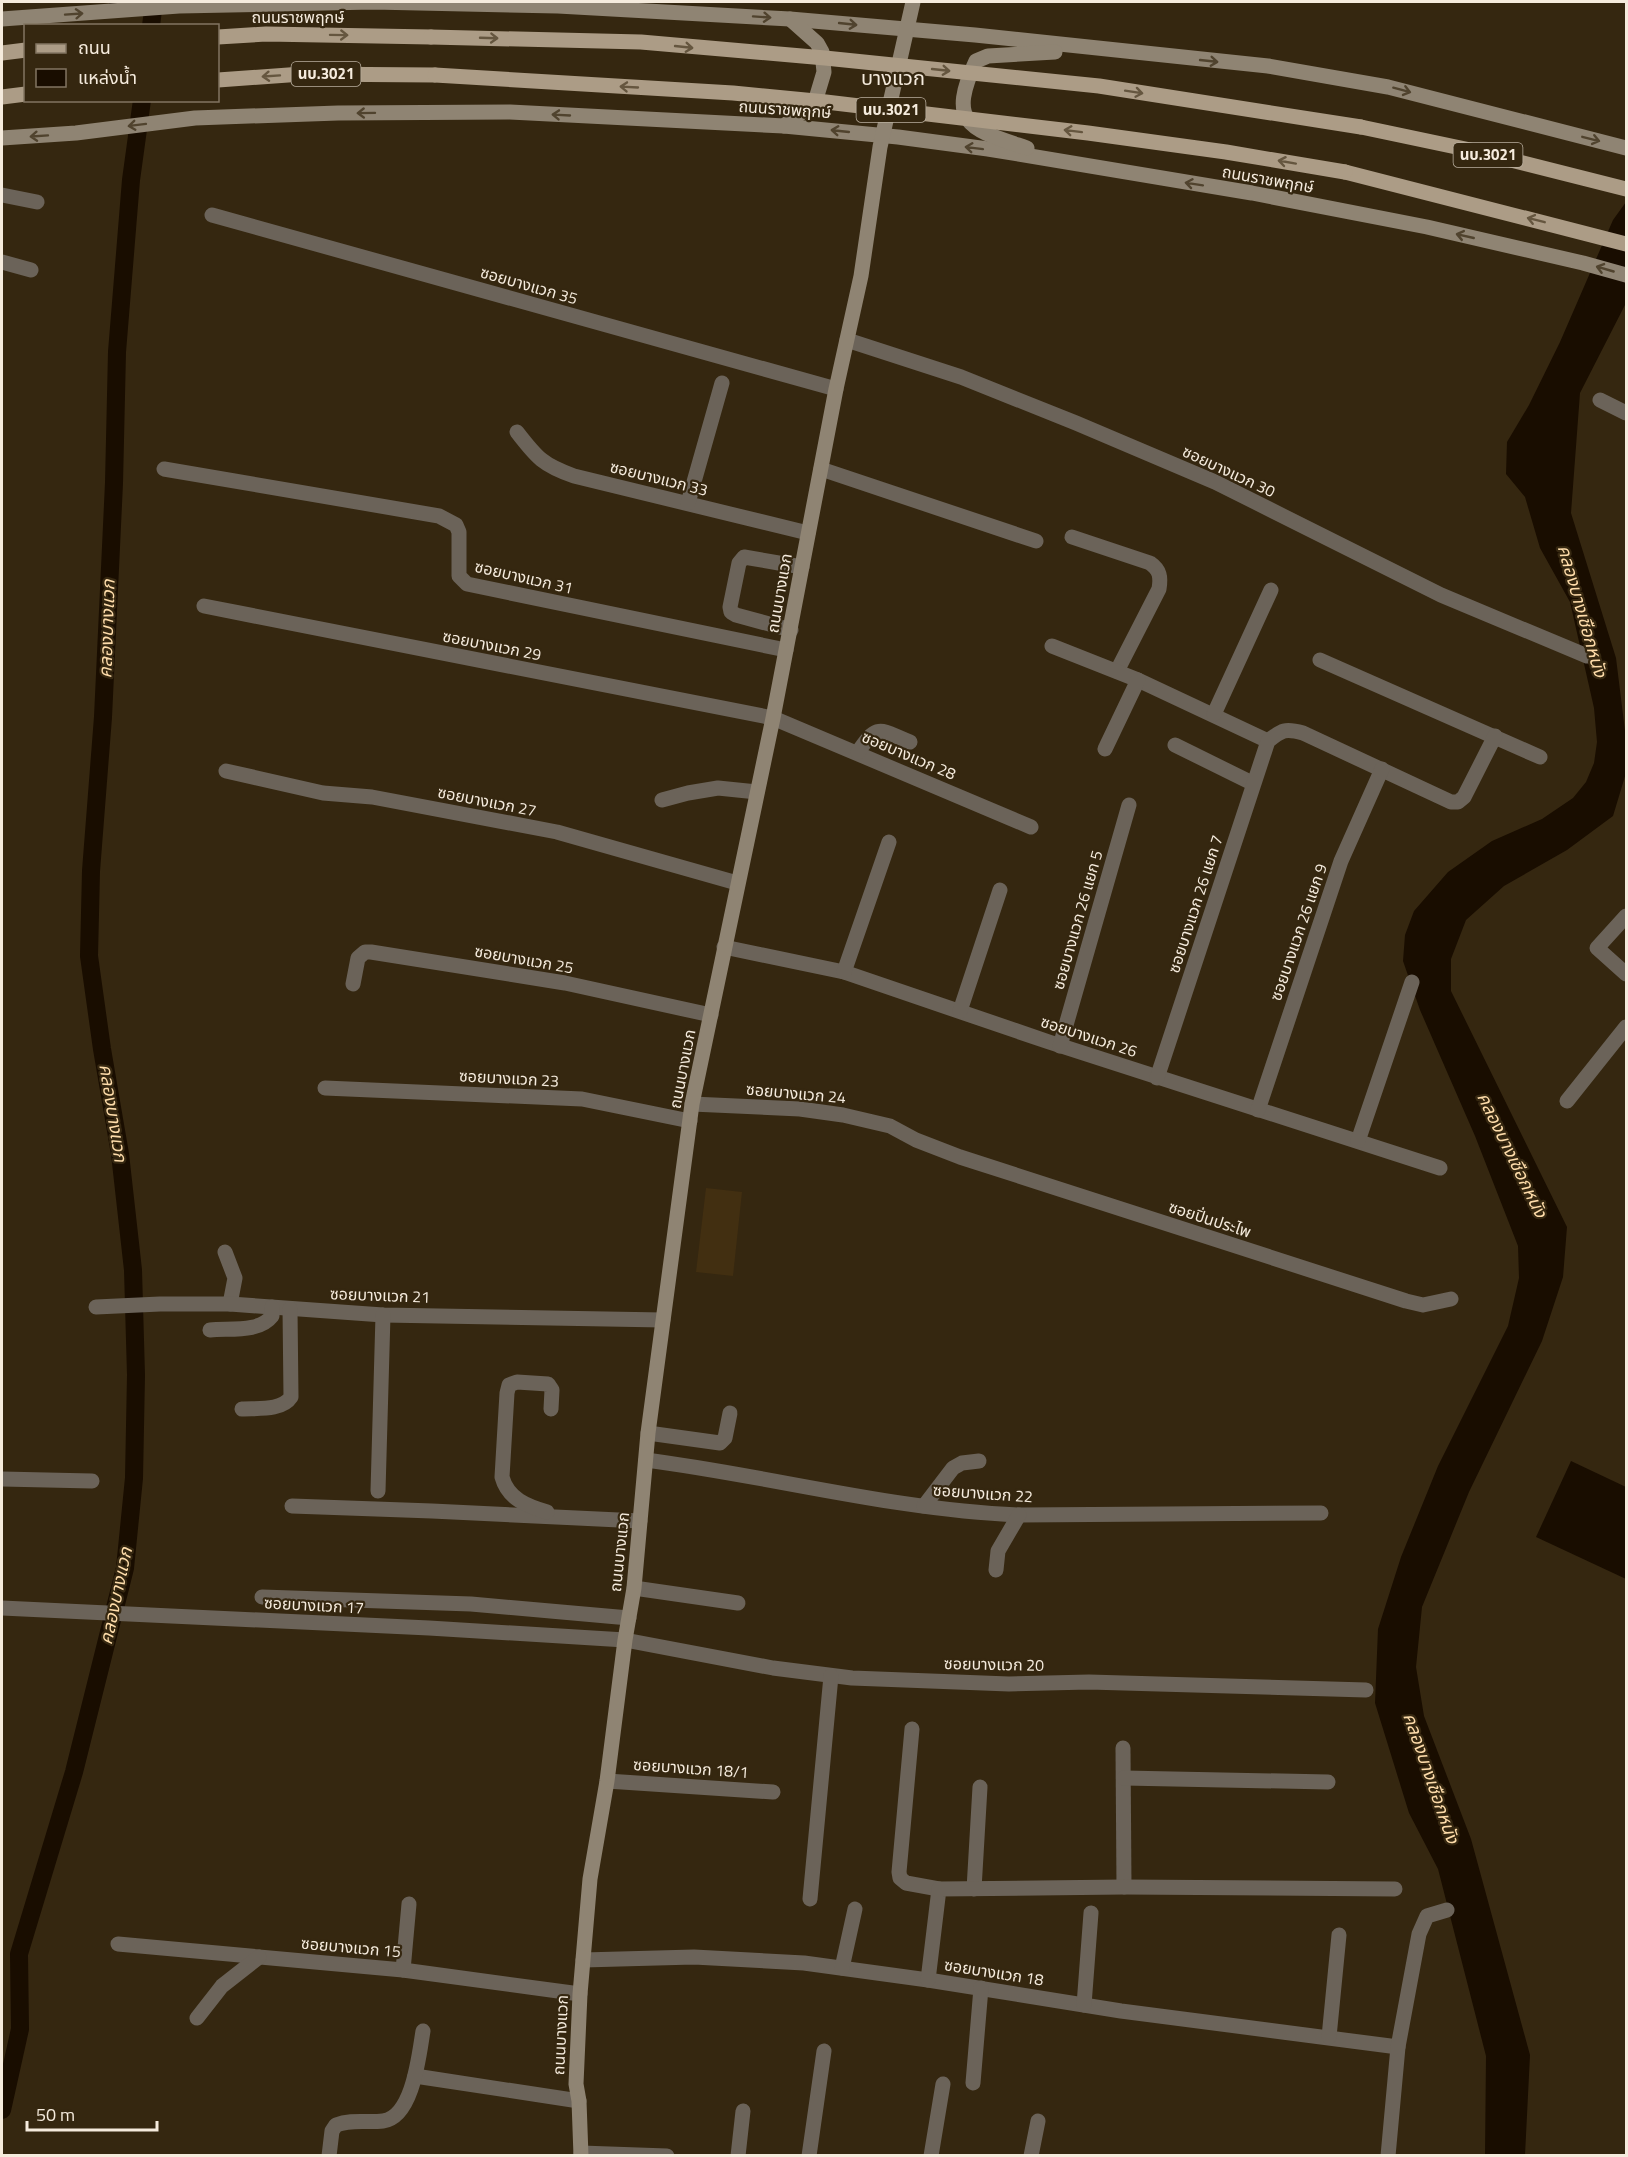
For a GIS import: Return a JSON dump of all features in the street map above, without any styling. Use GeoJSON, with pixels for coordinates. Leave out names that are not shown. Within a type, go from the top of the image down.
{"type":"FeatureCollection","features":[{"type":"Feature","properties":{"kind":"main road","name":"ถนนราชพฤกษ์"},"geometry":{"type":"LineString","coordinates":[[2,19],[179,6],[373,2],[642,5],[975,35],[1268,66],[1388,87],[1626,148]]}},
{"type":"Feature","properties":{"kind":"main road","name":"ถนนบางแวก"},"geometry":{"type":"LineString","coordinates":[[581,2154],[576,2084],[580,1994],[590,1879],[607,1781],[634,1588],[648,1433],[692,1104],[773,718],[836,389],[861,276],[883,136],[913,2]]}},
{"type":"Feature","properties":{"kind":"main road"},"geometry":{"type":"LineString","coordinates":[[784,126],[815,102],[824,72],[822,52],[817,43],[790,19]]}},
{"type":"Feature","properties":{"kind":"main road","name":"ถนนราชพฤกษ์"},"geometry":{"type":"LineString","coordinates":[[219,37],[266,34],[641,42],[1099,86],[1361,127],[1475,151],[1620,187]]}},
{"type":"Feature","properties":{"kind":"main road"},"geometry":{"type":"LineString","coordinates":[[1073,164],[988,135],[968,122],[962,103],[965,84],[976,61],[988,56],[1092,49]]}},
{"type":"Feature","properties":{"kind":"main road"},"geometry":{"type":"LineString","coordinates":[[2,53],[24,50]]}},
{"type":"Feature","properties":{"kind":"main road","name":"ถนนราชพฤกษ์"},"geometry":{"type":"LineString","coordinates":[[219,80],[302,74],[435,75],[733,93],[1088,132],[1345,172],[1626,244]]}},
{"type":"Feature","properties":{"kind":"main road"},"geometry":{"type":"LineString","coordinates":[[2,97],[24,94]]}},
{"type":"Feature","properties":{"kind":"main road","name":"ถนนราชพฤกษ์"},"geometry":{"type":"LineString","coordinates":[[2,138],[76,133],[195,118],[338,113],[510,112],[784,126],[988,149],[1266,196],[1427,227],[1626,275]]}},
{"type":"Feature","properties":{"kind":"street"},"geometry":{"type":"LineString","coordinates":[[2,195],[38,202]]}},
{"type":"Feature","properties":{"kind":"street","name":"ซอยบางแวก 35"},"geometry":{"type":"LineString","coordinates":[[212,215],[836,389]]}},
{"type":"Feature","properties":{"kind":"street"},"geometry":{"type":"LineString","coordinates":[[2,262],[31,270]]}},
{"type":"Feature","properties":{"kind":"street","name":"ซอยบางแวก 30"},"geometry":{"type":"LineString","coordinates":[[847,340],[961,377],[1215,482],[1441,595],[1587,656]]}},
{"type":"Feature","properties":{"kind":"street"},"geometry":{"type":"LineString","coordinates":[[688,503],[723,383]]}},
{"type":"Feature","properties":{"kind":"street"},"geometry":{"type":"LineString","coordinates":[[1600,399],[1626,413]]}},
{"type":"Feature","properties":{"kind":"street","name":"ซอยบางแวก 33"},"geometry":{"type":"LineString","coordinates":[[517,432],[534,455],[557,470],[574,476],[808,534]]}},
{"type":"Feature","properties":{"kind":"street","name":"ซอยบางแวก 31"},"geometry":{"type":"LineString","coordinates":[[164,469],[439,516],[456,525],[459,532],[459,576],[467,584],[786,650]]}},
{"type":"Feature","properties":{"kind":"street"},"geometry":{"type":"LineString","coordinates":[[821,469],[1036,541]]}},
{"type":"Feature","properties":{"kind":"street"},"geometry":{"type":"LineString","coordinates":[[1072,537],[1150,562],[1159,574],[1159,589],[1117,671]]}},
{"type":"Feature","properties":{"kind":"street"},"geometry":{"type":"LineString","coordinates":[[790,630],[736,615],[730,612],[730,607],[739,563],[744,557],[802,567]]}},
{"type":"Feature","properties":{"kind":"street"},"geometry":{"type":"LineString","coordinates":[[1214,714],[1271,590]]}},
{"type":"Feature","properties":{"kind":"street","name":"ซอยบางแวก 29"},"geometry":{"type":"LineString","coordinates":[[204,606],[773,718]]}},
{"type":"Feature","properties":{"kind":"street"},"geometry":{"type":"LineString","coordinates":[[1052,646],[1138,680],[1268,741],[1281,731],[1290,730],[1303,733],[1451,802],[1458,802],[1464,797],[1495,736]]}},
{"type":"Feature","properties":{"kind":"street"},"geometry":{"type":"LineString","coordinates":[[1320,660],[1540,757]]}},
{"type":"Feature","properties":{"kind":"street"},"geometry":{"type":"LineString","coordinates":[[1105,748],[1138,680]]}},
{"type":"Feature","properties":{"kind":"street","name":"ซอยบางแวก 28"},"geometry":{"type":"LineString","coordinates":[[773,718],[1031,827]]}},
{"type":"Feature","properties":{"kind":"street"},"geometry":{"type":"LineString","coordinates":[[858,752],[870,734],[876,731],[882,731],[910,742]]}},
{"type":"Feature","properties":{"kind":"street","name":"ซอยบางแวก 26 แยก 7"},"geometry":{"type":"LineString","coordinates":[[1157,1078],[1252,783],[1268,741]]}},
{"type":"Feature","properties":{"kind":"street"},"geometry":{"type":"LineString","coordinates":[[1175,745],[1252,783]]}},
{"type":"Feature","properties":{"kind":"street","name":"ซอยบางแวก 26 แยก 9"},"geometry":{"type":"LineString","coordinates":[[1258,1110],[1341,861],[1382,769]]}},
{"type":"Feature","properties":{"kind":"street","name":"ซอยบางแวก 27"},"geometry":{"type":"LineString","coordinates":[[226,771],[323,793],[372,797],[557,832],[738,883]]}},
{"type":"Feature","properties":{"kind":"street"},"geometry":{"type":"LineString","coordinates":[[662,800],[718,788],[757,792]]}},
{"type":"Feature","properties":{"kind":"street","name":"ซอยบางแวก 26 แยก 5"},"geometry":{"type":"LineString","coordinates":[[1060,1046],[1129,805]]}},
{"type":"Feature","properties":{"kind":"street"},"geometry":{"type":"LineString","coordinates":[[844,972],[889,842]]}},
{"type":"Feature","properties":{"kind":"street"},"geometry":{"type":"LineString","coordinates":[[960,1011],[1000,890]]}},
{"type":"Feature","properties":{"kind":"street"},"geometry":{"type":"LineString","coordinates":[[1626,916],[1597,948],[1626,974]]}},
{"type":"Feature","properties":{"kind":"street","name":"ซอยบางแวก 26"},"geometry":{"type":"LineString","coordinates":[[724,947],[844,972],[1157,1078],[1440,1168]]}},
{"type":"Feature","properties":{"kind":"street","name":"ซอยบางแวก 25"},"geometry":{"type":"LineString","coordinates":[[352,984],[358,958],[365,952],[371,952],[566,983],[711,1015]]}},
{"type":"Feature","properties":{"kind":"street"},"geometry":{"type":"LineString","coordinates":[[1358,1141],[1412,982]]}},
{"type":"Feature","properties":{"kind":"street"},"geometry":{"type":"LineString","coordinates":[[1567,1101],[1626,1027]]}},
{"type":"Feature","properties":{"kind":"street","name":"ซอยบางแวก 23"},"geometry":{"type":"LineString","coordinates":[[325,1088],[582,1099],[690,1121]]}},
{"type":"Feature","properties":{"kind":"street","name":"ซอยบางแวก 24"},"geometry":{"type":"LineString","coordinates":[[692,1104],[800,1109],[843,1114],[890,1126],[916,1140],[960,1157]]}},
{"type":"Feature","properties":{"kind":"street","name":"ซอยปิ่นประไพ"},"geometry":{"type":"LineString","coordinates":[[960,1157],[1406,1301],[1423,1305],[1451,1299]]}},
{"type":"Feature","properties":{"kind":"street"},"geometry":{"type":"LineString","coordinates":[[225,1251],[235,1278],[230,1304]]}},
{"type":"Feature","properties":{"kind":"street","name":"ซอยบางแวก 21"},"geometry":{"type":"LineString","coordinates":[[96,1307],[230,1304],[383,1315],[663,1320]]}},
{"type":"Feature","properties":{"kind":"street"},"geometry":{"type":"LineString","coordinates":[[210,1329],[257,1327],[268,1322],[272,1316],[272,1307]]}},
{"type":"Feature","properties":{"kind":"street"},"geometry":{"type":"LineString","coordinates":[[242,1409],[280,1406],[291,1397],[290,1309]]}},
{"type":"Feature","properties":{"kind":"street"},"geometry":{"type":"LineString","coordinates":[[378,1491],[383,1315]]}},
{"type":"Feature","properties":{"kind":"street"},"geometry":{"type":"LineString","coordinates":[[551,1409],[552,1390],[548,1384],[517,1382],[509,1385],[502,1477],[504,1486],[515,1499],[532,1508],[560,1516]]}},
{"type":"Feature","properties":{"kind":"street"},"geometry":{"type":"LineString","coordinates":[[648,1433],[720,1443],[725,1438],[730,1413]]}},
{"type":"Feature","properties":{"kind":"street","name":"ซอยบางแวก 22"},"geometry":{"type":"LineString","coordinates":[[646,1460],[734,1472],[981,1514],[1321,1513]]}},
{"type":"Feature","properties":{"kind":"street"},"geometry":{"type":"LineString","coordinates":[[924,1506],[953,1468],[962,1463],[979,1461]]}},
{"type":"Feature","properties":{"kind":"street"},"geometry":{"type":"LineString","coordinates":[[2,1479],[93,1481]]}},
{"type":"Feature","properties":{"kind":"street"},"geometry":{"type":"LineString","coordinates":[[292,1506],[640,1521]]}},
{"type":"Feature","properties":{"kind":"street"},"geometry":{"type":"LineString","coordinates":[[996,1570],[998,1551],[1019,1515]]}},
{"type":"Feature","properties":{"kind":"street"},"geometry":{"type":"LineString","coordinates":[[634,1588],[738,1603]]}},
{"type":"Feature","properties":{"kind":"street"},"geometry":{"type":"LineString","coordinates":[[262,1597],[471,1604],[629,1618]]}},
{"type":"Feature","properties":{"kind":"street","name":"ซอยบางแวก 17"},"geometry":{"type":"LineString","coordinates":[[2,1608],[429,1628],[625,1641]]}},
{"type":"Feature","properties":{"kind":"street","name":"ซอยบางแวก 20"},"geometry":{"type":"LineString","coordinates":[[625,1641],[773,1668],[831,1676],[1010,1684],[1089,1682],[1366,1690]]}},
{"type":"Feature","properties":{"kind":"street"},"geometry":{"type":"LineString","coordinates":[[810,1899],[831,1676]]}},
{"type":"Feature","properties":{"kind":"street"},"geometry":{"type":"LineString","coordinates":[[912,1729],[899,1872],[900,1878],[906,1883],[939,1889],[1124,1887],[1395,1889]]}},
{"type":"Feature","properties":{"kind":"street"},"geometry":{"type":"LineString","coordinates":[[1123,1748],[1124,1887]]}},
{"type":"Feature","properties":{"kind":"street"},"geometry":{"type":"LineString","coordinates":[[1124,1778],[1328,1782]]}},
{"type":"Feature","properties":{"kind":"street","name":"ซอยบางแวก 18/1"},"geometry":{"type":"LineString","coordinates":[[607,1781],[773,1792]]}},
{"type":"Feature","properties":{"kind":"street"},"geometry":{"type":"LineString","coordinates":[[974,1889],[980,1787]]}},
{"type":"Feature","properties":{"kind":"street"},"geometry":{"type":"LineString","coordinates":[[928,1980],[939,1889]]}},
{"type":"Feature","properties":{"kind":"street"},"geometry":{"type":"LineString","coordinates":[[403,1970],[409,1904]]}},
{"type":"Feature","properties":{"kind":"street"},"geometry":{"type":"LineString","coordinates":[[842,1968],[855,1910]]}},
{"type":"Feature","properties":{"kind":"street"},"geometry":{"type":"LineString","coordinates":[[1388,2156],[1398,2047],[1421,1928],[1427,1916],[1446,1910]]}},
{"type":"Feature","properties":{"kind":"street"},"geometry":{"type":"LineString","coordinates":[[1083,2005],[1091,1913]]}},
{"type":"Feature","properties":{"kind":"street"},"geometry":{"type":"LineString","coordinates":[[1329,2037],[1340,1935]]}},
{"type":"Feature","properties":{"kind":"street","name":"ซอยบางแวก 15"},"geometry":{"type":"LineString","coordinates":[[118,1944],[403,1970],[580,1994]]}},
{"type":"Feature","properties":{"kind":"street"},"geometry":{"type":"LineString","coordinates":[[197,2018],[222,1986],[259,1957]]}},
{"type":"Feature","properties":{"kind":"street","name":"ซอยบางแวก 18"},"geometry":{"type":"LineString","coordinates":[[583,1960],[694,1958],[780,1961],[928,1980],[1083,2005],[1398,2047]]}},
{"type":"Feature","properties":{"kind":"street"},"geometry":{"type":"LineString","coordinates":[[973,2083],[981,1988]]}},
{"type":"Feature","properties":{"kind":"street"},"geometry":{"type":"LineString","coordinates":[[329,2156],[332,2132],[336,2125],[351,2121],[385,2121],[397,2115],[415,2076],[423,2031]]}},
{"type":"Feature","properties":{"kind":"street"},"geometry":{"type":"LineString","coordinates":[[809,2156],[824,2051]]}},
{"type":"Feature","properties":{"kind":"street"},"geometry":{"type":"LineString","coordinates":[[415,2076],[579,2101]]}},
{"type":"Feature","properties":{"kind":"street"},"geometry":{"type":"LineString","coordinates":[[931,2156],[943,2084]]}},
{"type":"Feature","properties":{"kind":"street"},"geometry":{"type":"LineString","coordinates":[[738,2156],[743,2111]]}},
{"type":"Feature","properties":{"kind":"street"},"geometry":{"type":"LineString","coordinates":[[1031,2156],[1038,2121]]}},
{"type":"Feature","properties":{"kind":"street"},"geometry":{"type":"LineString","coordinates":[[581,2154],[667,2156]]}},
{"type":"Feature","properties":{"kind":"shaded area"},"geometry":{"type":"Polygon","coordinates":[[[706,1188],[742,1192],[733,1276],[696,1272],[706,1188]]]}},
{"type":"Feature","properties":{"kind":"water","name":"คลองบางเชือกหนัง"},"geometry":{"type":"Polygon","coordinates":[[[1626,202],[1626,303],[1580,393],[1571,513],[1616,658],[1626,739],[1626,773],[1613,816],[1567,850],[1504,886],[1466,920],[1451,959],[1451,991],[1567,1227],[1563,1277],[1542,1341],[1469,1492],[1422,1607],[1416,1667],[1424,1716],[1471,1839],[1530,2055],[1525,2155],[1485,2155],[1486,2056],[1438,1869],[1409,1813],[1375,1703],[1378,1629],[1401,1557],[1438,1466],[1508,1326],[1519,1278],[1518,1246],[1475,1136],[1420,1010],[1403,961],[1405,935],[1414,911],[1448,872],[1492,841],[1542,819],[1573,798],[1586,782],[1594,763],[1597,742],[1594,708],[1570,602],[1540,548],[1525,497],[1506,474],[1507,442],[1529,405],[1560,342],[1613,220],[1626,202]]]}},
{"type":"Feature","properties":{"kind":"water"},"geometry":{"type":"Polygon","coordinates":[[[1571,1461],[1626,1487],[1626,1579],[1536,1537],[1571,1461]]]}},
{"type":"Feature","properties":{"kind":"waterway"},"geometry":{"type":"LineString","coordinates":[[118,2],[149,6]]}},
{"type":"Feature","properties":{"kind":"waterway","name":"คลองบางแวก"},"geometry":{"type":"LineString","coordinates":[[151,24],[154,2]]}},
{"type":"Feature","properties":{"kind":"waterway","name":"คลองบางแวก"},"geometry":{"type":"LineString","coordinates":[[2,2110],[20,2029],[19,1954],[74,1772],[125,1568],[134,1478],[136,1375],[133,1270],[120,1154],[89,956],[91,871],[103,717],[114,483],[117,352],[131,180],[142,102]]}},
{"type":"Feature","properties":{"kind":"district","name":"บางแวก"},"geometry":{"type":"Point","coordinates":[893,78]}}]}
